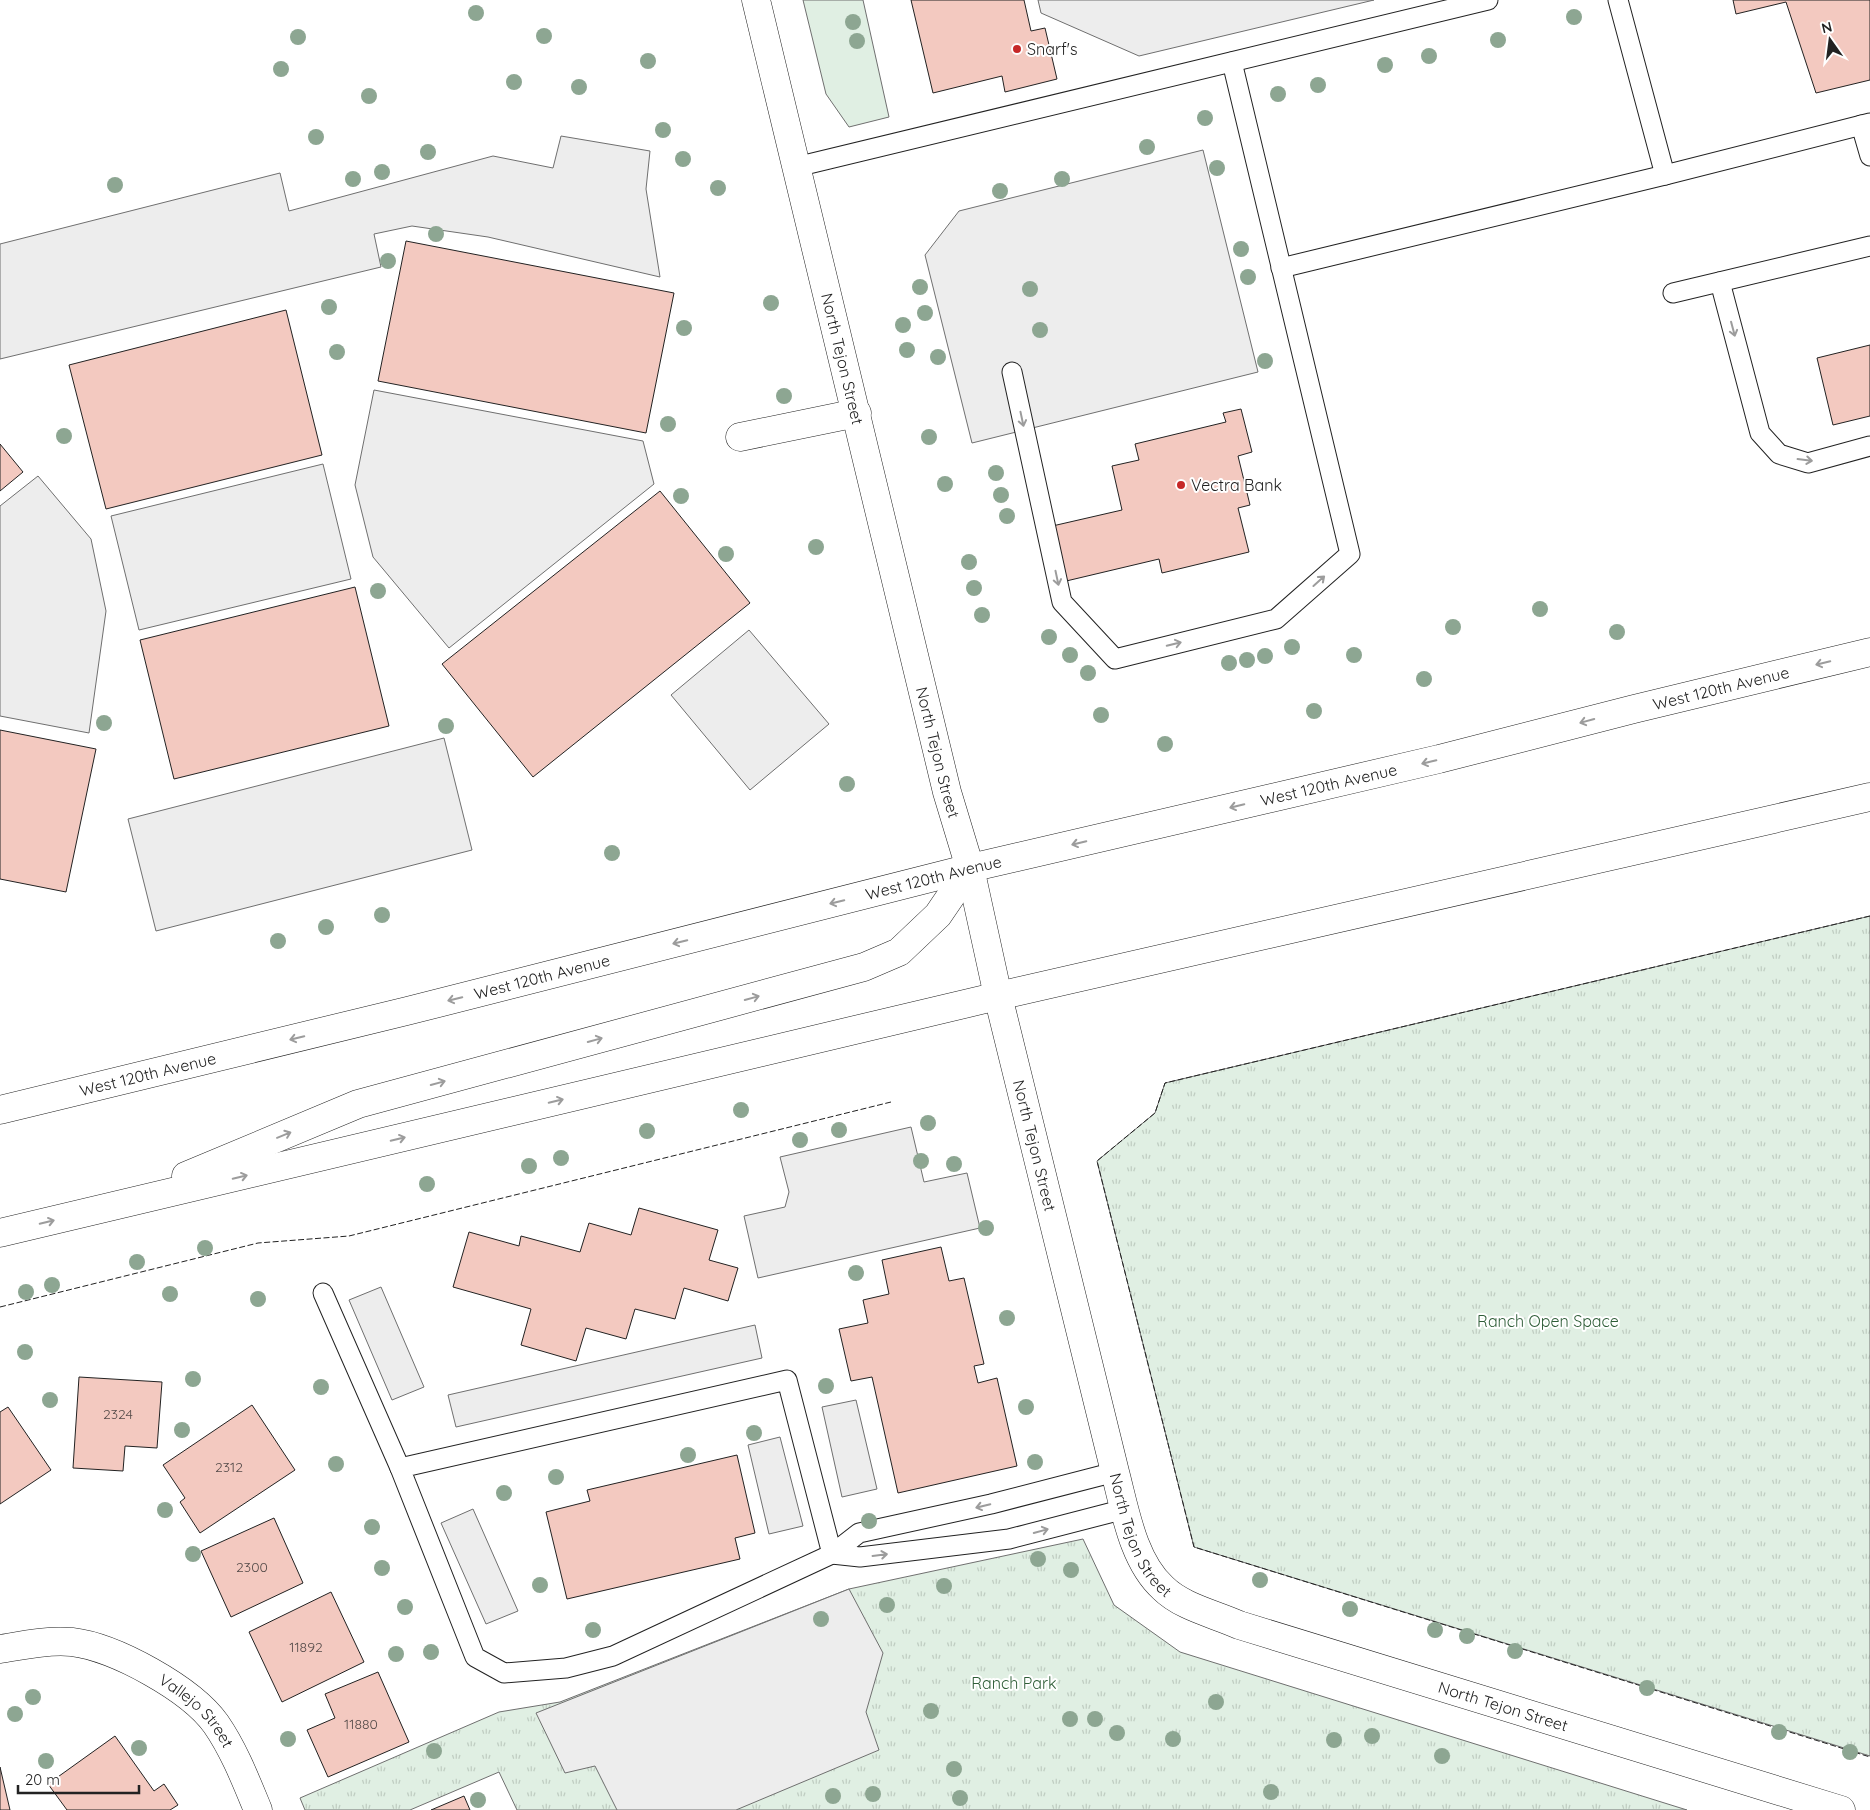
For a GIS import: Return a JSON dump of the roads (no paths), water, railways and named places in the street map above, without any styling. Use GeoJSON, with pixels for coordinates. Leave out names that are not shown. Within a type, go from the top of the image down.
{"type":"FeatureCollection","features":[{"type":"Feature","properties":{"kind":"main road","name":"North Tejon Street"},"geometry":{"type":"LineString","coordinates":[[756,0],[947,792],[970,868],[998,996],[1115,1472],[1125,1509],[1145,1565],[1162,1588],[1178,1599],[1239,1625],[1841,1810]]}},
{"type":"Feature","properties":{"kind":"main road"},"geometry":{"type":"LineString","coordinates":[[740,437],[857,413]]}},
{"type":"Feature","properties":{"kind":"main road","name":"West 120th Avenue"},"geometry":{"type":"LineString","coordinates":[[0,1110],[407,1011],[970,868],[1439,759],[1634,709],[1870,652]]}},
{"type":"Feature","properties":{"kind":"main road"},"geometry":{"type":"LineString","coordinates":[[0,1234],[998,996],[1870,798]]}},
{"type":"Feature","properties":{"kind":"main road"},"geometry":{"type":"LineString","coordinates":[[110,1207],[358,1104],[864,967],[898,952],[938,916],[970,868]]}},
{"type":"Feature","properties":{"kind":"main road","name":"Vallejo Street"},"geometry":{"type":"LineString","coordinates":[[0,1649],[37,1642],[72,1642],[98,1648],[132,1661],[179,1690],[215,1723],[239,1766],[258,1810]]}},
{"type":"Feature","properties":{"kind":"lane"},"geometry":{"type":"LineString","coordinates":[[796,167],[1488,0]]}},
{"type":"Feature","properties":{"kind":"lane"},"geometry":{"type":"LineString","coordinates":[[1618,0],[1665,175]]}},
{"type":"Feature","properties":{"kind":"lane"},"geometry":{"type":"LineString","coordinates":[[1012,372],[1062,602],[1115,658],[1276,619],[1350,554],[1232,62]]}},
{"type":"Feature","properties":{"kind":"lane"},"geometry":{"type":"LineString","coordinates":[[1281,268],[1665,175],[1865,124],[1870,156]]}},
{"type":"Feature","properties":{"kind":"lane"},"geometry":{"type":"LineString","coordinates":[[1673,293],[1870,246]]}},
{"type":"Feature","properties":{"kind":"lane"},"geometry":{"type":"LineString","coordinates":[[1720,282],[1760,433],[1772,447],[1779,454],[1808,463],[1870,446]]}},
{"type":"Feature","properties":{"kind":"lane"},"geometry":{"type":"LineString","coordinates":[[323,1294],[400,1468],[475,1657],[504,1673],[566,1668],[613,1656],[832,1554],[859,1533],[991,1504],[1115,1472]]}},
{"type":"Feature","properties":{"kind":"lane"},"geometry":{"type":"LineString","coordinates":[[400,1468],[786,1380],[832,1554]]}},
{"type":"Feature","properties":{"kind":"lane"},"geometry":{"type":"LineString","coordinates":[[832,1554],[860,1558],[1009,1539],[1125,1509]]}},
{"type":"Feature","properties":{"kind":"place","name":"Snarf's"},"geometry":{"type":"Point","coordinates":[1017,49]}},
{"type":"Feature","properties":{"kind":"place","name":"Vectra Bank"},"geometry":{"type":"Point","coordinates":[1181,485]}},
{"type":"Feature","properties":{"kind":"park label","name":"Ranch Open Space"},"geometry":{"type":"Point","coordinates":[1548,1321]}},
{"type":"Feature","properties":{"kind":"park label","name":"Ranch Park"},"geometry":{"type":"Point","coordinates":[1014,1683]}}]}
